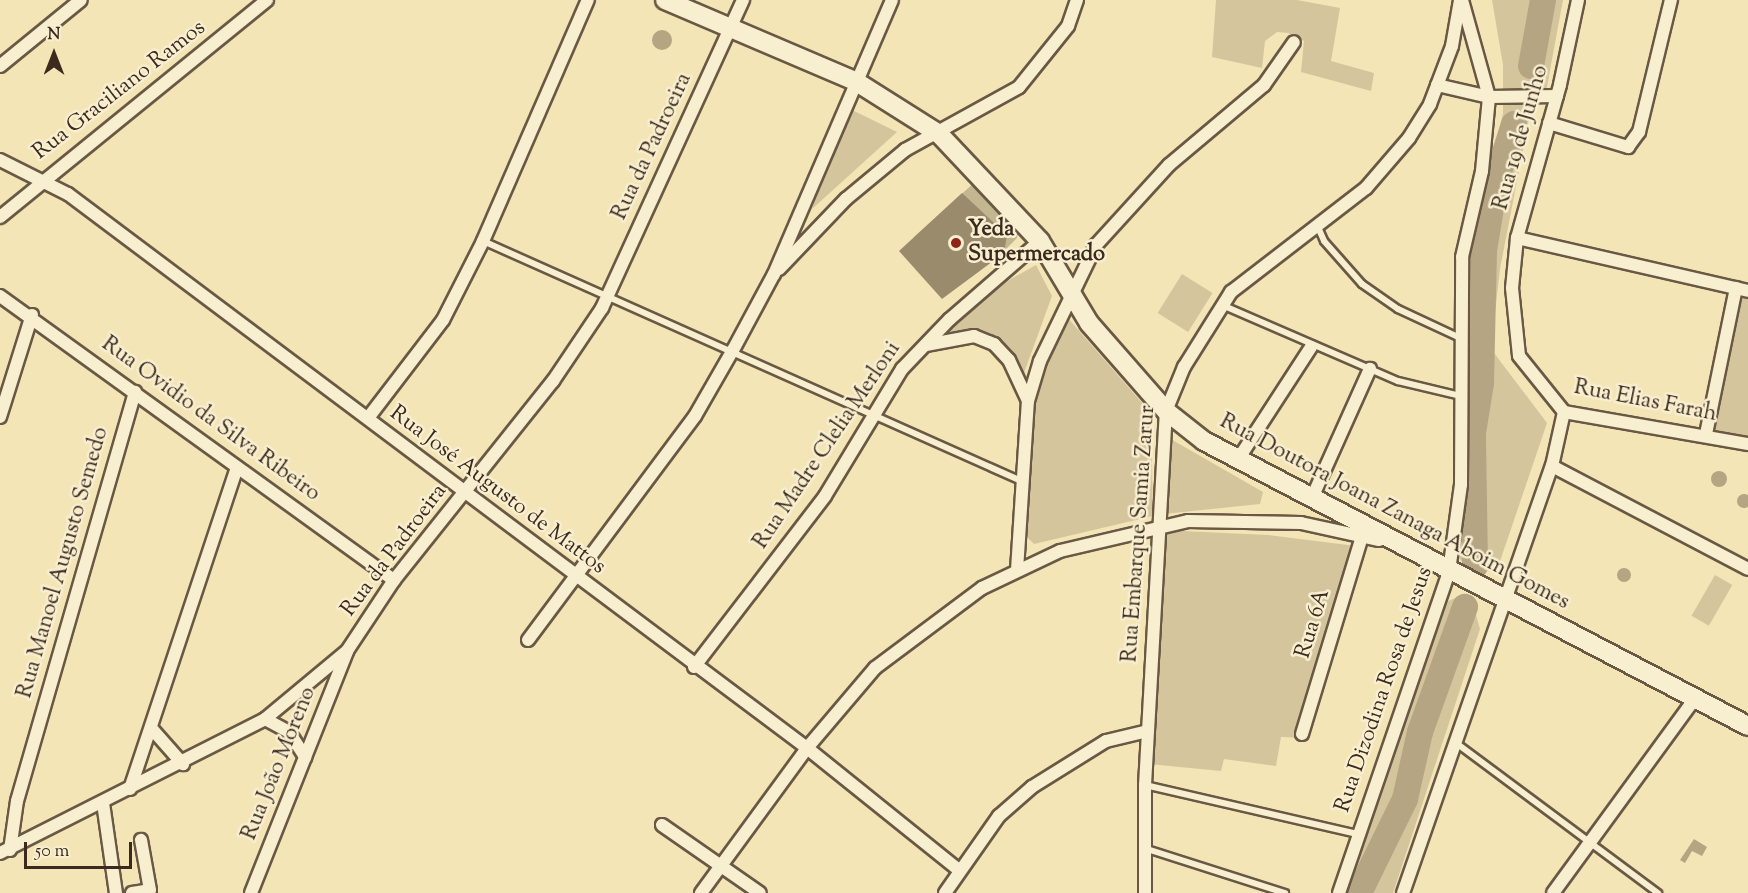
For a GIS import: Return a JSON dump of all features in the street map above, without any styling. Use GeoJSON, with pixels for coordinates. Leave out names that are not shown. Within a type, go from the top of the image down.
{"type":"FeatureCollection","features":[{"type":"Feature","properties":{"kind":"street"},"geometry":{"type":"LineString","coordinates":[[0,66],[81,0]]}},
{"type":"Feature","properties":{"kind":"street","name":"Rua Graciliano Ramos"},"geometry":{"type":"LineString","coordinates":[[0,218],[41,181],[267,0]]}},
{"type":"Feature","properties":{"kind":"street"},"geometry":{"type":"LineString","coordinates":[[368,418],[443,320],[483,242],[588,0]]}},
{"type":"Feature","properties":{"kind":"street","name":"Rua Doutora Joana Zanaga Aboim Gomes"},"geometry":{"type":"LineString","coordinates":[[665,0],[855,81],[939,134],[1040,241],[1089,323],[1166,411],[1237,460],[1364,531],[1405,547],[1748,726]]}},
{"type":"Feature","properties":{"kind":"street","name":"Rua da Padroeira"},"geometry":{"type":"LineString","coordinates":[[5,852],[183,764],[265,719],[347,651],[394,580],[553,381],[609,295],[743,0]]}},
{"type":"Feature","properties":{"kind":"street"},"geometry":{"type":"LineString","coordinates":[[528,640],[695,416],[733,350],[774,274],[855,81],[892,0]]}},
{"type":"Feature","properties":{"kind":"street"},"geometry":{"type":"LineString","coordinates":[[774,274],[874,174],[904,150],[939,134],[1019,87],[1068,26],[1077,0]]}},
{"type":"Feature","properties":{"kind":"street","name":"Rua Embarque Samia Zarur"},"geometry":{"type":"LineString","coordinates":[[1145,893],[1147,849],[1145,785],[1166,411],[1184,367],[1222,305],[1251,272],[1366,188],[1430,104],[1461,0]]}},
{"type":"Feature","properties":{"kind":"street","name":"Rua Dizodina Rosa de Jesus"},"geometry":{"type":"LineString","coordinates":[[1339,893],[1357,834],[1449,571],[1461,485],[1463,396],[1458,337],[1461,257],[1482,171],[1489,97],[1461,0]]}},
{"type":"Feature","properties":{"kind":"street","name":"Rua 19 de Junho"},"geometry":{"type":"LineString","coordinates":[[1512,288],[1517,238],[1557,96],[1578,0]]}},
{"type":"Feature","properties":{"kind":"street"},"geometry":{"type":"LineString","coordinates":[[1549,123],[1628,147],[1639,132],[1671,0]]}},
{"type":"Feature","properties":{"kind":"street"},"geometry":{"type":"LineString","coordinates":[[1017,570],[1019,480],[1028,401],[1040,361],[1071,295],[1116,219],[1169,165],[1264,85],[1294,42]]}},
{"type":"Feature","properties":{"kind":"street"},"geometry":{"type":"LineString","coordinates":[[1437,85],[1489,97],[1557,96]]}},
{"type":"Feature","properties":{"kind":"street","name":"Rua José Augusto de Mattos"},"geometry":{"type":"LineString","coordinates":[[0,160],[68,194],[368,418],[694,667],[807,748],[959,870]]}},
{"type":"Feature","properties":{"kind":"street"},"geometry":{"type":"LineString","coordinates":[[1517,238],[1742,289],[1706,434]]}},
{"type":"Feature","properties":{"kind":"street","name":"Rua Madre Clelia Merloni"},"geometry":{"type":"LineString","coordinates":[[694,667],[825,496],[875,418],[902,369],[922,346],[1040,241]]}},
{"type":"Feature","properties":{"kind":"street","name":"Rua Elias Farah"},"geometry":{"type":"LineString","coordinates":[[1512,288],[1520,356],[1564,412],[1706,434],[1748,444]]}},
{"type":"Feature","properties":{"kind":"street","name":"Rua Ovidio da Silva Ribeiro"},"geometry":{"type":"LineString","coordinates":[[0,296],[32,315],[394,580]]}},
{"type":"Feature","properties":{"kind":"street"},"geometry":{"type":"LineString","coordinates":[[0,417],[32,315]]}},
{"type":"Feature","properties":{"kind":"street"},"geometry":{"type":"LineString","coordinates":[[922,346],[974,336],[994,344],[1009,360],[1028,401]]}},
{"type":"Feature","properties":{"kind":"street"},"geometry":{"type":"LineString","coordinates":[[1237,460],[1311,347]]}},
{"type":"Feature","properties":{"kind":"street"},"geometry":{"type":"LineString","coordinates":[[1311,500],[1370,369]]}},
{"type":"Feature","properties":{"kind":"street","name":"Rua Manoel Augusto Semedo"},"geometry":{"type":"LineString","coordinates":[[5,852],[17,801],[135,392]]}},
{"type":"Feature","properties":{"kind":"street"},"geometry":{"type":"LineString","coordinates":[[1402,893],[1456,743],[1502,598],[1552,466],[1564,412]]}},
{"type":"Feature","properties":{"kind":"street"},"geometry":{"type":"LineString","coordinates":[[130,789],[152,729],[237,466]]}},
{"type":"Feature","properties":{"kind":"street"},"geometry":{"type":"LineString","coordinates":[[1552,466],[1748,569]]}},
{"type":"Feature","properties":{"kind":"street"},"geometry":{"type":"LineString","coordinates":[[701,893],[807,748],[892,651],[982,588],[1060,551],[1158,526],[1229,519],[1301,523],[1364,531]]}},
{"type":"Feature","properties":{"kind":"street","name":"Rua 6A"},"geometry":{"type":"LineString","coordinates":[[1302,734],[1364,531]]}},
{"type":"Feature","properties":{"kind":"street","name":"Rua João Moreno"},"geometry":{"type":"LineString","coordinates":[[251,893],[347,651]]}},
{"type":"Feature","properties":{"kind":"street"},"geometry":{"type":"LineString","coordinates":[[1553,893],[1695,698]]}},
{"type":"Feature","properties":{"kind":"street"},"geometry":{"type":"LineString","coordinates":[[265,719],[289,732],[305,757]]}},
{"type":"Feature","properties":{"kind":"street"},"geometry":{"type":"LineString","coordinates":[[152,729],[183,764]]}},
{"type":"Feature","properties":{"kind":"street"},"geometry":{"type":"LineString","coordinates":[[945,893],[999,816],[1032,787],[1106,741],[1148,731]]}},
{"type":"Feature","properties":{"kind":"street"},"geometry":{"type":"LineString","coordinates":[[103,803],[116,893]]}},
{"type":"Feature","properties":{"kind":"street"},"geometry":{"type":"LineString","coordinates":[[662,825],[722,864],[759,893]]}},
{"type":"Feature","properties":{"kind":"street"},"geometry":{"type":"LineString","coordinates":[[132,893],[150,890],[141,840]]}},
{"type":"Feature","properties":{"kind":"lane"},"geometry":{"type":"LineString","coordinates":[[1317,224],[1324,242],[1362,284],[1398,309],[1458,337]]}},
{"type":"Feature","properties":{"kind":"lane"},"geometry":{"type":"LineString","coordinates":[[483,242],[733,350],[875,418],[1019,480]]}},
{"type":"Feature","properties":{"kind":"lane"},"geometry":{"type":"LineString","coordinates":[[1222,305],[1311,347],[1370,369],[1463,396]]}},
{"type":"Feature","properties":{"kind":"lane"},"geometry":{"type":"LineString","coordinates":[[1456,743],[1658,893]]}},
{"type":"Feature","properties":{"kind":"lane"},"geometry":{"type":"LineString","coordinates":[[1145,785],[1357,834]]}},
{"type":"Feature","properties":{"kind":"lane"},"geometry":{"type":"LineString","coordinates":[[1147,849],[1285,893]]}},
{"type":"Feature","properties":{"kind":"shaded area"},"geometry":{"type":"Polygon","coordinates":[[[1216,0],[1297,0],[1340,8],[1331,61],[1374,73],[1371,91],[1301,72],[1304,41],[1288,33],[1277,32],[1265,41],[1262,68],[1212,57],[1216,0]]]}},
{"type":"Feature","properties":{"kind":"shaded area"},"geometry":{"type":"Polygon","coordinates":[[[1492,0],[1563,0],[1546,92],[1529,119],[1500,269],[1491,349],[1547,423],[1496,573],[1467,567],[1458,557],[1468,480],[1468,266],[1503,113],[1503,65],[1492,0]]]}},
{"type":"Feature","properties":{"kind":"shaded area"},"geometry":{"type":"Polygon","coordinates":[[[662,30],[669,33],[672,40],[669,47],[662,50],[655,47],[652,40],[655,33],[662,30]]]}},
{"type":"Feature","properties":{"kind":"shaded area"},"geometry":{"type":"Polygon","coordinates":[[[844,106],[897,132],[812,209],[844,106]]]}},
{"type":"Feature","properties":{"kind":"shaded area"},"geometry":{"type":"Polygon","coordinates":[[[1036,265],[1052,296],[1024,373],[991,337],[943,331],[995,288],[1036,265]]]}},
{"type":"Feature","properties":{"kind":"shaded area"},"geometry":{"type":"Polygon","coordinates":[[[1182,274],[1213,293],[1188,332],[1158,313],[1182,274]]]}},
{"type":"Feature","properties":{"kind":"shaded area"},"geometry":{"type":"Polygon","coordinates":[[[1740,293],[1748,294],[1748,442],[1709,434],[1740,293]]]}},
{"type":"Feature","properties":{"kind":"shaded area"},"geometry":{"type":"Polygon","coordinates":[[[1067,317],[1151,413],[1153,516],[1034,544],[1026,536],[1036,398],[1050,346],[1067,317]]]}},
{"type":"Feature","properties":{"kind":"shaded area"},"geometry":{"type":"Polygon","coordinates":[[[1169,438],[1263,492],[1260,504],[1164,514],[1169,438]]]}},
{"type":"Feature","properties":{"kind":"shaded area"},"geometry":{"type":"Polygon","coordinates":[[[1719,471],[1725,473],[1727,479],[1725,485],[1719,487],[1713,485],[1711,479],[1713,473],[1719,471]]]}},
{"type":"Feature","properties":{"kind":"shaded area"},"geometry":{"type":"Polygon","coordinates":[[[1744,494],[1749,496],[1751,501],[1749,506],[1744,508],[1739,506],[1737,501],[1739,496],[1744,494]]]}},
{"type":"Feature","properties":{"kind":"shaded area"},"geometry":{"type":"Polygon","coordinates":[[[1161,530],[1268,535],[1364,547],[1305,738],[1281,737],[1276,766],[1224,759],[1221,771],[1149,764],[1161,530]]]}},
{"type":"Feature","properties":{"kind":"shaded area"},"geometry":{"type":"Polygon","coordinates":[[[1621,568],[1627,568],[1631,575],[1627,582],[1621,582],[1617,578],[1617,572],[1621,568]]]}},
{"type":"Feature","properties":{"kind":"shaded area"},"geometry":{"type":"Polygon","coordinates":[[[1715,575],[1732,585],[1709,626],[1692,616],[1715,575]]]}},
{"type":"Feature","properties":{"kind":"shaded area"},"geometry":{"type":"Polygon","coordinates":[[[1458,597],[1473,604],[1480,629],[1393,893],[1344,893],[1448,601],[1458,597]]]}},
{"type":"Feature","properties":{"kind":"shaded area"},"geometry":{"type":"Polygon","coordinates":[[[1694,839],[1707,847],[1702,856],[1692,851],[1685,863],[1680,860],[1694,839]]]}},
{"type":"Feature","properties":{"kind":"building","name":"Yeda Supermercado"},"geometry":{"type":"Polygon","coordinates":[[[962,193],[1007,235],[1004,253],[942,299],[899,251],[962,193]]]}},
{"type":"Feature","properties":{"kind":"waterway"},"geometry":{"type":"LineString","coordinates":[[1531,66],[1543,0]]}},
{"type":"Feature","properties":{"kind":"waterway"},"geometry":{"type":"LineString","coordinates":[[1475,566],[1473,433],[1481,383],[1484,250],[1495,184],[1514,124]]}},
{"type":"Feature","properties":{"kind":"waterway"},"geometry":{"type":"LineString","coordinates":[[1359,893],[1405,799],[1420,732],[1465,607]]}},
{"type":"Feature","properties":{"kind":"place","name":"Yeda Supermercado"},"geometry":{"type":"Point","coordinates":[956,243]}}]}
